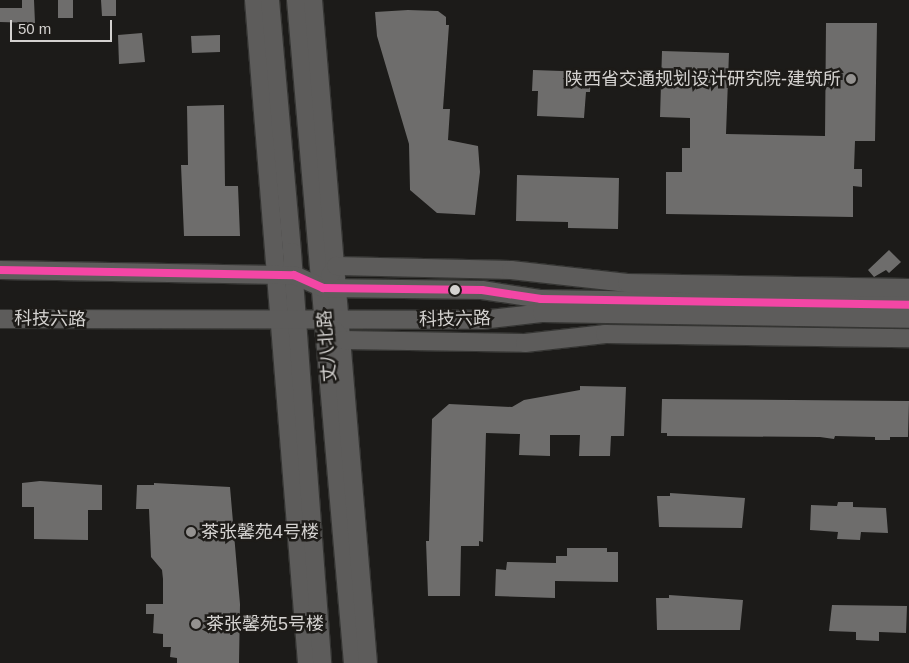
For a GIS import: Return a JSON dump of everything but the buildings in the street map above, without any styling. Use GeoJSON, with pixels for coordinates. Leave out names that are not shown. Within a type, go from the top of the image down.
{"type":"FeatureCollection","features":[{"type":"Feature","properties":{"kind":"main road"},"geometry":{"type":"LineString","coordinates":[[254,0],[289,322],[307,663]]}},
{"type":"Feature","properties":{"kind":"main road"},"geometry":{"type":"LineString","coordinates":[[270,0],[285,275]]}},
{"type":"Feature","properties":{"kind":"main road","name":"丈八北路"},"geometry":{"type":"LineString","coordinates":[[296,0],[333,319],[353,663]]}},
{"type":"Feature","properties":{"kind":"main road"},"geometry":{"type":"LineString","coordinates":[[313,0],[336,266],[330,288]]}},
{"type":"Feature","properties":{"kind":"main road"},"geometry":{"type":"LineString","coordinates":[[336,266],[511,270],[627,283],[909,288]]}},
{"type":"Feature","properties":{"kind":"main road","name":"科技六路"},"geometry":{"type":"LineString","coordinates":[[0,270],[285,275],[330,288],[482,290],[541,299],[909,305]]}},
{"type":"Feature","properties":{"kind":"main road","name":"科技六路"},"geometry":{"type":"LineString","coordinates":[[0,318],[289,322],[333,319],[481,320],[542,313],[909,319]]}},
{"type":"Feature","properties":{"kind":"main road"},"geometry":{"type":"LineString","coordinates":[[333,319],[342,340],[368,663]]}},
{"type":"Feature","properties":{"kind":"main road","name":"丈八北路"},"geometry":{"type":"LineString","coordinates":[[289,322],[322,663]]}},
{"type":"Feature","properties":{"kind":"main road"},"geometry":{"type":"LineString","coordinates":[[342,340],[525,343],[606,334],[909,338]]}},
{"type":"Feature","properties":{"kind":"transit line"},"geometry":{"type":"LineString","coordinates":[[0,270],[294,275],[323,288],[482,290],[541,299],[909,305]]}},
{"type":"Feature","properties":{"kind":"place","name":"陕西省交通规划设计研究院-建筑所"},"geometry":{"type":"Point","coordinates":[851,79]}},
{"type":"Feature","properties":{"kind":"place","name":"茶张馨苑4号楼"},"geometry":{"type":"Point","coordinates":[191,532]}},
{"type":"Feature","properties":{"kind":"place","name":"茶张馨苑5号楼"},"geometry":{"type":"Point","coordinates":[196,624]}}]}
